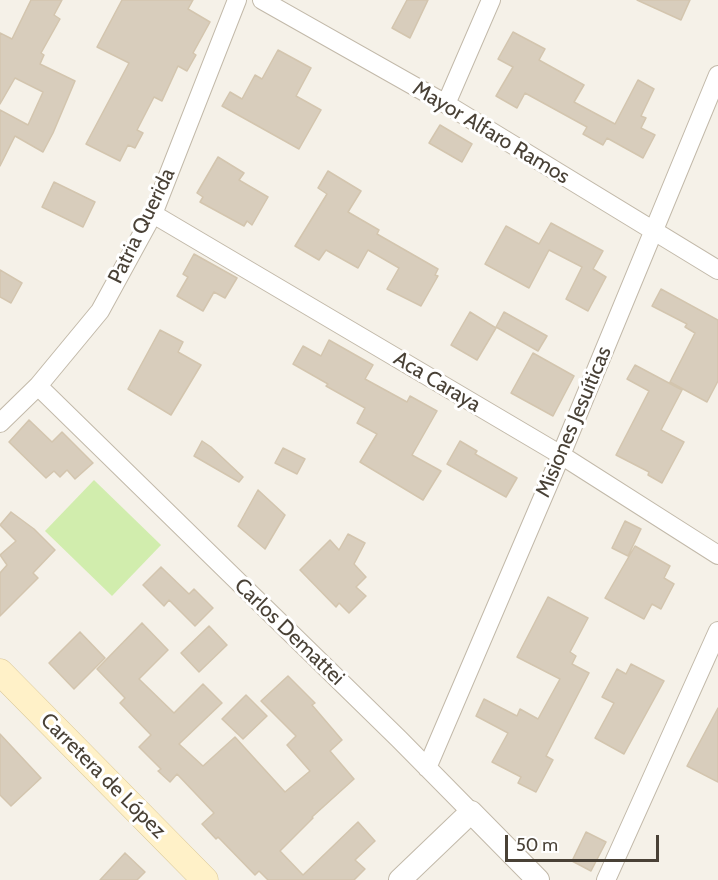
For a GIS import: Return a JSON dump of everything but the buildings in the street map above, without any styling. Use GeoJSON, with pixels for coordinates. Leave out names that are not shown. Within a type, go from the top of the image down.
{"type":"FeatureCollection","features":[{"type":"Feature","properties":{"kind":"main road","name":"Carretera de López"},"geometry":{"type":"LineString","coordinates":[[0,672],[205,880]]}},
{"type":"Feature","properties":{"kind":"street","name":"Patria Querida"},"geometry":{"type":"LineString","coordinates":[[0,423],[38,386],[100,311],[153,214],[237,0]]}},
{"type":"Feature","properties":{"kind":"street","name":"Mayor Alfaro Ramos"},"geometry":{"type":"LineString","coordinates":[[262,0],[446,104],[718,270]]}},
{"type":"Feature","properties":{"kind":"street"},"geometry":{"type":"LineString","coordinates":[[446,104],[491,0]]}},
{"type":"Feature","properties":{"kind":"street","name":"Misiones Jesuíticas"},"geometry":{"type":"LineString","coordinates":[[427,768],[561,455],[718,75]]}},
{"type":"Feature","properties":{"kind":"street","name":"Aca Caraya"},"geometry":{"type":"LineString","coordinates":[[153,214],[561,455],[718,555]]}},
{"type":"Feature","properties":{"kind":"street","name":"Carlos Demattei"},"geometry":{"type":"LineString","coordinates":[[38,386],[538,880]]}},
{"type":"Feature","properties":{"kind":"street"},"geometry":{"type":"LineString","coordinates":[[606,880],[718,631]]}},
{"type":"Feature","properties":{"kind":"street"},"geometry":{"type":"LineString","coordinates":[[400,880],[471,812]]}},
{"type":"Feature","properties":{"kind":"green space"},"geometry":{"type":"Polygon","coordinates":[[[94,480],[161,545],[112,596],[45,531],[94,480]]]}}]}
